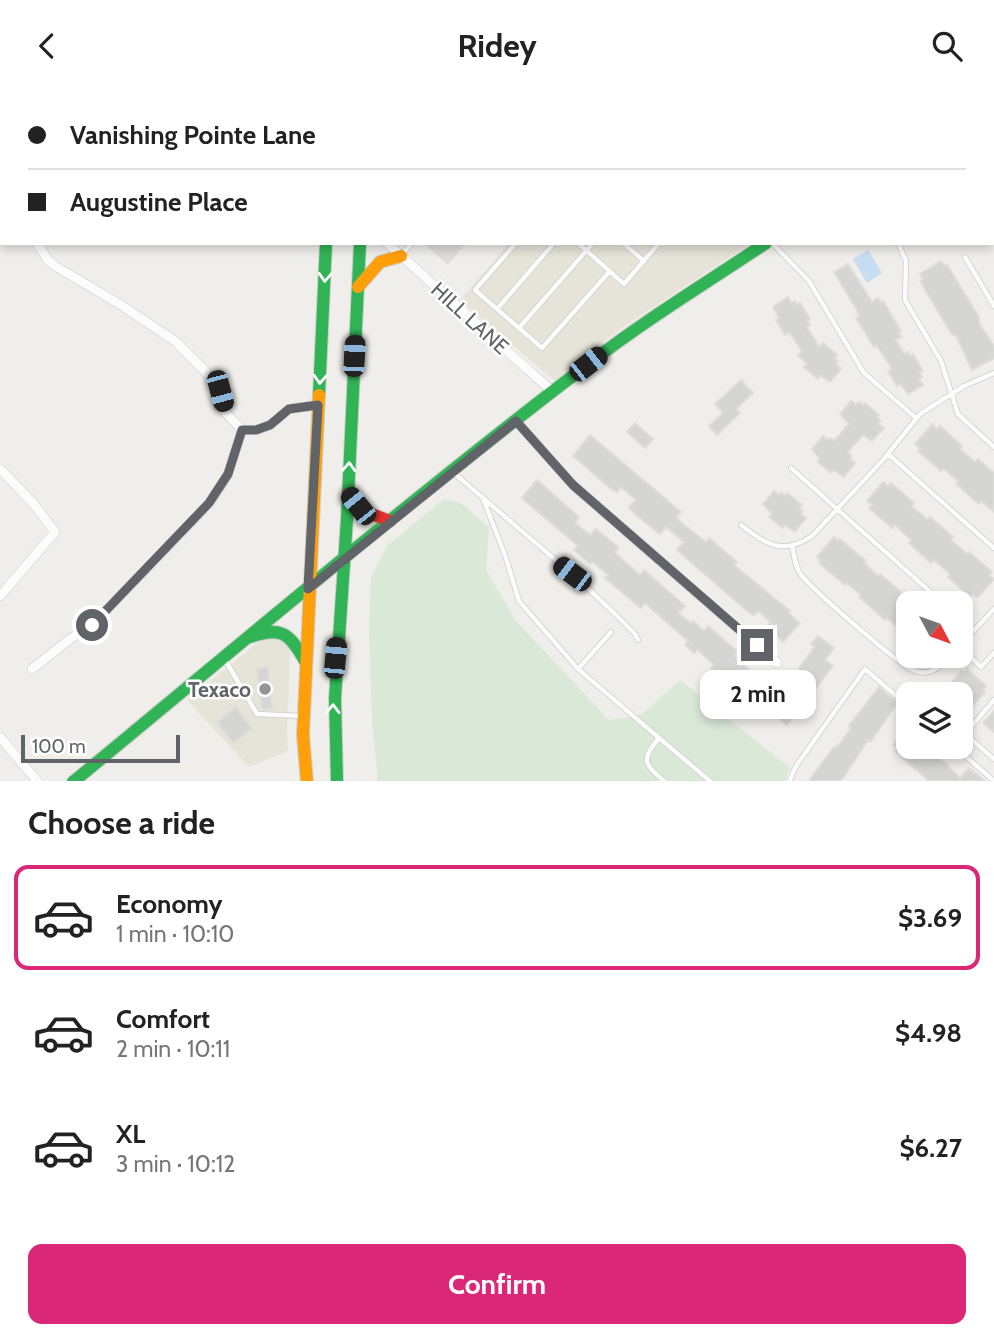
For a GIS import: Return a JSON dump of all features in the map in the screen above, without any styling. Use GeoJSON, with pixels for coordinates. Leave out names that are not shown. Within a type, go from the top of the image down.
{"type":"FeatureCollection","features":[{"type":"Feature","properties":{"kind":"main road"},"geometry":{"type":"LineString","coordinates":[[306,781],[303,716],[305,662],[326,245]]}},
{"type":"Feature","properties":{"kind":"main road"},"geometry":{"type":"LineString","coordinates":[[337,781],[332,715],[345,559],[360,245]]}},
{"type":"Feature","properties":{"kind":"main road"},"geometry":{"type":"LineString","coordinates":[[74,781],[390,521],[553,392],[616,343],[763,245]]}},
{"type":"Feature","properties":{"kind":"main road"},"geometry":{"type":"LineString","coordinates":[[358,287],[384,257],[401,256]]}},
{"type":"Feature","properties":{"kind":"main road"},"geometry":{"type":"LineString","coordinates":[[348,493],[366,514],[390,521]]}},
{"type":"Feature","properties":{"kind":"main road"},"geometry":{"type":"LineString","coordinates":[[250,636],[270,629],[284,632],[291,637],[305,662]]}},
{"type":"Feature","properties":{"kind":"street"},"geometry":{"type":"LineString","coordinates":[[38,245],[55,266],[175,341],[216,382],[226,413],[242,430],[256,430],[270,425],[289,409],[318,405]]}},
{"type":"Feature","properties":{"kind":"street","name":"HILL LANE"},"geometry":{"type":"LineString","coordinates":[[389,245],[553,392]]}},
{"type":"Feature","properties":{"kind":"street"},"geometry":{"type":"LineString","coordinates":[[516,421],[573,485],[777,663]]}},
{"type":"Feature","properties":{"kind":"street"},"geometry":{"type":"LineString","coordinates":[[32,669],[92,625],[209,503],[228,474],[242,430]]}},
{"type":"Feature","properties":{"kind":"street"},"geometry":{"type":"LineString","coordinates":[[0,469],[33,503],[55,532],[0,596]]}},
{"type":"Feature","properties":{"kind":"street"},"geometry":{"type":"LineString","coordinates":[[0,737],[37,781]]}},
{"type":"Feature","properties":{"kind":"lane"},"geometry":{"type":"LineString","coordinates":[[401,256],[410,245]]}},
{"type":"Feature","properties":{"kind":"lane"},"geometry":{"type":"LineString","coordinates":[[514,245],[475,290],[542,348],[610,271]]}},
{"type":"Feature","properties":{"kind":"lane"},"geometry":{"type":"LineString","coordinates":[[497,309],[552,245]]}},
{"type":"Feature","properties":{"kind":"lane"},"geometry":{"type":"LineString","coordinates":[[580,245],[624,284],[657,245]]}},
{"type":"Feature","properties":{"kind":"lane"},"geometry":{"type":"LineString","coordinates":[[519,328],[592,245]]}},
{"type":"Feature","properties":{"kind":"lane"},"geometry":{"type":"LineString","coordinates":[[625,245],[644,261]]}},
{"type":"Feature","properties":{"kind":"lane"},"geometry":{"type":"LineString","coordinates":[[774,245],[809,281],[864,373],[916,418]]}},
{"type":"Feature","properties":{"kind":"lane"},"geometry":{"type":"LineString","coordinates":[[899,245],[906,261],[905,300],[941,361],[958,414],[994,447]]}},
{"type":"Feature","properties":{"kind":"lane"},"geometry":{"type":"LineString","coordinates":[[965,257],[994,306]]}},
{"type":"Feature","properties":{"kind":"lane"},"geometry":{"type":"LineString","coordinates":[[741,524],[768,544],[782,547],[800,544],[812,536],[837,510],[888,454],[919,414],[952,393],[994,373]]}},
{"type":"Feature","properties":{"kind":"lane"},"geometry":{"type":"LineString","coordinates":[[888,454],[994,548]]}},
{"type":"Feature","properties":{"kind":"lane"},"geometry":{"type":"LineString","coordinates":[[791,468],[929,591]]}},
{"type":"Feature","properties":{"kind":"lane"},"geometry":{"type":"LineString","coordinates":[[453,471],[586,585],[638,640]]}},
{"type":"Feature","properties":{"kind":"lane"},"geometry":{"type":"LineString","coordinates":[[482,496],[519,601],[578,669],[710,781]]}},
{"type":"Feature","properties":{"kind":"lane"},"geometry":{"type":"LineString","coordinates":[[792,545],[800,574],[896,660]]}},
{"type":"Feature","properties":{"kind":"lane"},"geometry":{"type":"LineString","coordinates":[[974,631],[994,609]]}},
{"type":"Feature","properties":{"kind":"lane"},"geometry":{"type":"LineString","coordinates":[[578,669],[611,632]]}},
{"type":"Feature","properties":{"kind":"lane"},"geometry":{"type":"LineString","coordinates":[[973,659],[981,667],[994,653]]}},
{"type":"Feature","properties":{"kind":"lane"},"geometry":{"type":"LineString","coordinates":[[224,658],[257,714],[303,716]]}},
{"type":"Feature","properties":{"kind":"lane"},"geometry":{"type":"LineString","coordinates":[[789,781],[796,765],[865,669],[896,696]]}},
{"type":"Feature","properties":{"kind":"lane"},"geometry":{"type":"LineString","coordinates":[[912,669],[927,673],[936,669]]}},
{"type":"Feature","properties":{"kind":"lane"},"geometry":{"type":"LineString","coordinates":[[994,700],[970,728],[971,739],[994,759]]}},
{"type":"Feature","properties":{"kind":"lane"},"geometry":{"type":"LineString","coordinates":[[659,738],[646,753],[645,761],[664,781]]}},
{"type":"Feature","properties":{"kind":"lane"},"geometry":{"type":"LineString","coordinates":[[969,759],[994,781]]}},
{"type":"Feature","properties":{"kind":"shaded area"},"geometry":{"type":"Polygon","coordinates":[[[425,245],[464,245],[448,265],[425,245]]]}},
{"type":"Feature","properties":{"kind":"shaded area"},"geometry":{"type":"Polygon","coordinates":[[[507,245],[748,245],[620,329],[555,381],[460,300],[507,245]]]}},
{"type":"Feature","properties":{"kind":"shaded area"},"geometry":{"type":"Polygon","coordinates":[[[274,634],[287,641],[290,651],[288,751],[249,767],[187,700],[261,640],[274,634]]]}},
{"type":"Feature","properties":{"kind":"green space"},"geometry":{"type":"Polygon","coordinates":[[[444,499],[461,503],[489,527],[486,570],[516,621],[609,720],[641,715],[680,680],[790,768],[785,781],[378,781],[372,721],[369,623],[371,577],[387,546],[444,499]]]}},
{"type":"Feature","properties":{"kind":"water"},"geometry":{"type":"Polygon","coordinates":[[[868,250],[882,273],[867,283],[853,259],[868,250]]]}},
{"type":"Feature","properties":{"kind":"building"},"geometry":{"type":"Polygon","coordinates":[[[941,261],[944,266],[947,265],[994,346],[994,358],[972,370],[957,337],[951,333],[920,281],[923,279],[920,274],[941,261]]]}},
{"type":"Feature","properties":{"kind":"building"},"geometry":{"type":"Polygon","coordinates":[[[848,264],[872,302],[878,298],[881,303],[883,301],[901,331],[898,332],[901,337],[896,340],[904,354],[913,354],[923,371],[920,372],[922,377],[919,379],[923,385],[908,394],[901,384],[897,386],[888,371],[892,369],[856,318],[859,316],[857,310],[834,272],[848,264]]]}},
{"type":"Feature","properties":{"kind":"building"},"geometry":{"type":"Polygon","coordinates":[[[788,297],[791,303],[800,303],[810,319],[807,321],[810,325],[807,327],[819,347],[823,343],[837,355],[836,364],[841,369],[830,382],[820,375],[818,379],[804,367],[807,364],[798,355],[802,351],[789,333],[785,335],[776,320],[779,318],[773,307],[788,297]]]}},
{"type":"Feature","properties":{"kind":"building"},"geometry":{"type":"Polygon","coordinates":[[[741,380],[753,393],[736,409],[740,413],[717,435],[709,426],[723,413],[715,404],[741,380]]]}},
{"type":"Feature","properties":{"kind":"building"},"geometry":{"type":"Polygon","coordinates":[[[851,401],[856,405],[859,402],[863,405],[865,403],[879,415],[877,418],[881,421],[878,424],[884,428],[872,441],[863,435],[850,449],[850,459],[855,463],[844,477],[834,470],[831,473],[818,462],[820,459],[812,449],[823,436],[834,441],[849,424],[840,414],[851,401]]]}},
{"type":"Feature","properties":{"kind":"building"},"geometry":{"type":"Polygon","coordinates":[[[635,423],[653,439],[645,448],[627,432],[635,423]]]}},
{"type":"Feature","properties":{"kind":"building"},"geometry":{"type":"Polygon","coordinates":[[[932,424],[937,429],[940,426],[962,446],[960,449],[975,462],[978,459],[994,473],[994,512],[981,501],[979,504],[956,484],[958,481],[943,468],[941,471],[918,451],[920,448],[915,444],[932,424]]]}},
{"type":"Feature","properties":{"kind":"building"},"geometry":{"type":"Polygon","coordinates":[[[590,435],[681,512],[677,517],[679,521],[706,542],[709,538],[737,562],[734,565],[790,611],[788,613],[800,623],[783,642],[766,627],[771,622],[758,611],[754,615],[749,613],[677,550],[684,542],[666,527],[660,534],[629,507],[636,500],[621,487],[617,492],[611,489],[573,456],[590,435]]]}},
{"type":"Feature","properties":{"kind":"building"},"geometry":{"type":"Polygon","coordinates":[[[537,480],[579,517],[575,523],[590,535],[596,529],[618,547],[615,553],[640,575],[644,570],[685,606],[678,613],[704,631],[708,626],[738,652],[735,656],[761,681],[748,697],[711,668],[714,665],[698,650],[694,653],[685,645],[688,641],[645,603],[641,608],[605,578],[608,575],[574,550],[578,546],[522,498],[537,480]]]}},
{"type":"Feature","properties":{"kind":"building"},"geometry":{"type":"Polygon","coordinates":[[[883,482],[888,486],[891,483],[914,503],[911,506],[928,520],[930,517],[953,537],[951,540],[992,572],[989,575],[994,579],[977,598],[973,591],[963,591],[948,577],[950,574],[934,560],[931,563],[909,543],[911,540],[895,525],[892,528],[869,508],[872,505],[867,501],[883,482]]]}},
{"type":"Feature","properties":{"kind":"building"},"geometry":{"type":"Polygon","coordinates":[[[774,491],[785,496],[787,493],[802,505],[799,508],[806,518],[795,532],[785,525],[782,528],[769,517],[772,514],[763,504],[774,491]]]}},
{"type":"Feature","properties":{"kind":"building"},"geometry":{"type":"Polygon","coordinates":[[[834,537],[866,561],[864,563],[878,576],[880,574],[900,591],[896,591],[896,626],[887,618],[885,620],[859,597],[861,595],[819,563],[821,560],[817,557],[834,537]]]}},
{"type":"Feature","properties":{"kind":"building"},"geometry":{"type":"Polygon","coordinates":[[[818,636],[834,648],[825,660],[833,666],[787,725],[769,711],[815,646],[811,644],[818,636]]]}},
{"type":"Feature","properties":{"kind":"building","name":"Texaco"},"geometry":{"type":"Polygon","coordinates":[[[268,667],[272,709],[262,709],[257,669],[268,667]]]}},
{"type":"Feature","properties":{"kind":"building"},"geometry":{"type":"Polygon","coordinates":[[[967,669],[986,686],[983,690],[985,692],[973,706],[973,682],[952,682],[961,671],[963,673],[967,669]]]}},
{"type":"Feature","properties":{"kind":"building"},"geometry":{"type":"Polygon","coordinates":[[[879,687],[896,702],[841,781],[809,781],[833,748],[839,745],[851,728],[849,726],[879,687]]]}},
{"type":"Feature","properties":{"kind":"building"},"geometry":{"type":"Polygon","coordinates":[[[236,707],[252,729],[233,743],[217,722],[236,707]]]}},
{"type":"Feature","properties":{"kind":"building"},"geometry":{"type":"Polygon","coordinates":[[[994,711],[994,732],[983,723],[994,711]]]}},
{"type":"Feature","properties":{"kind":"building"},"geometry":{"type":"Polygon","coordinates":[[[904,759],[941,759],[960,778],[969,768],[985,781],[929,781],[904,759]]]}},
{"type":"Feature","properties":{"kind":"traffic: fast"},"geometry":{"type":"LineString","coordinates":[[319,395],[326,245]]}},
{"type":"Feature","properties":{"kind":"traffic: fast"},"geometry":{"type":"LineString","coordinates":[[337,781],[335,698],[347,519],[360,245]]}},
{"type":"Feature","properties":{"kind":"traffic: fast"},"geometry":{"type":"LineString","coordinates":[[74,781],[521,416],[631,333],[763,245]]}},
{"type":"Feature","properties":{"kind":"traffic: fast"},"geometry":{"type":"LineString","coordinates":[[250,637],[270,632],[284,634],[305,661]]}},
{"type":"Feature","properties":{"kind":"traffic: slow"},"geometry":{"type":"LineString","coordinates":[[358,287],[380,262],[401,256]]}},
{"type":"Feature","properties":{"kind":"traffic: slow"},"geometry":{"type":"LineString","coordinates":[[307,781],[303,735],[319,395]]}},
{"type":"Feature","properties":{"kind":"traffic: jam"},"geometry":{"type":"LineString","coordinates":[[348,494],[366,512],[390,521]]}},
{"type":"Feature","properties":{"kind":"place","name":"Texaco"},"geometry":{"type":"Point","coordinates":[265,689]}},
{"type":"Feature","properties":{"kind":"route"},"geometry":{"type":"LineString","coordinates":[[92,625],[209,503],[224,483],[242,430],[256,430],[270,425],[289,409],[318,405],[308,589],[516,421],[535,439],[555,467],[573,485],[757,645]]}}]}
